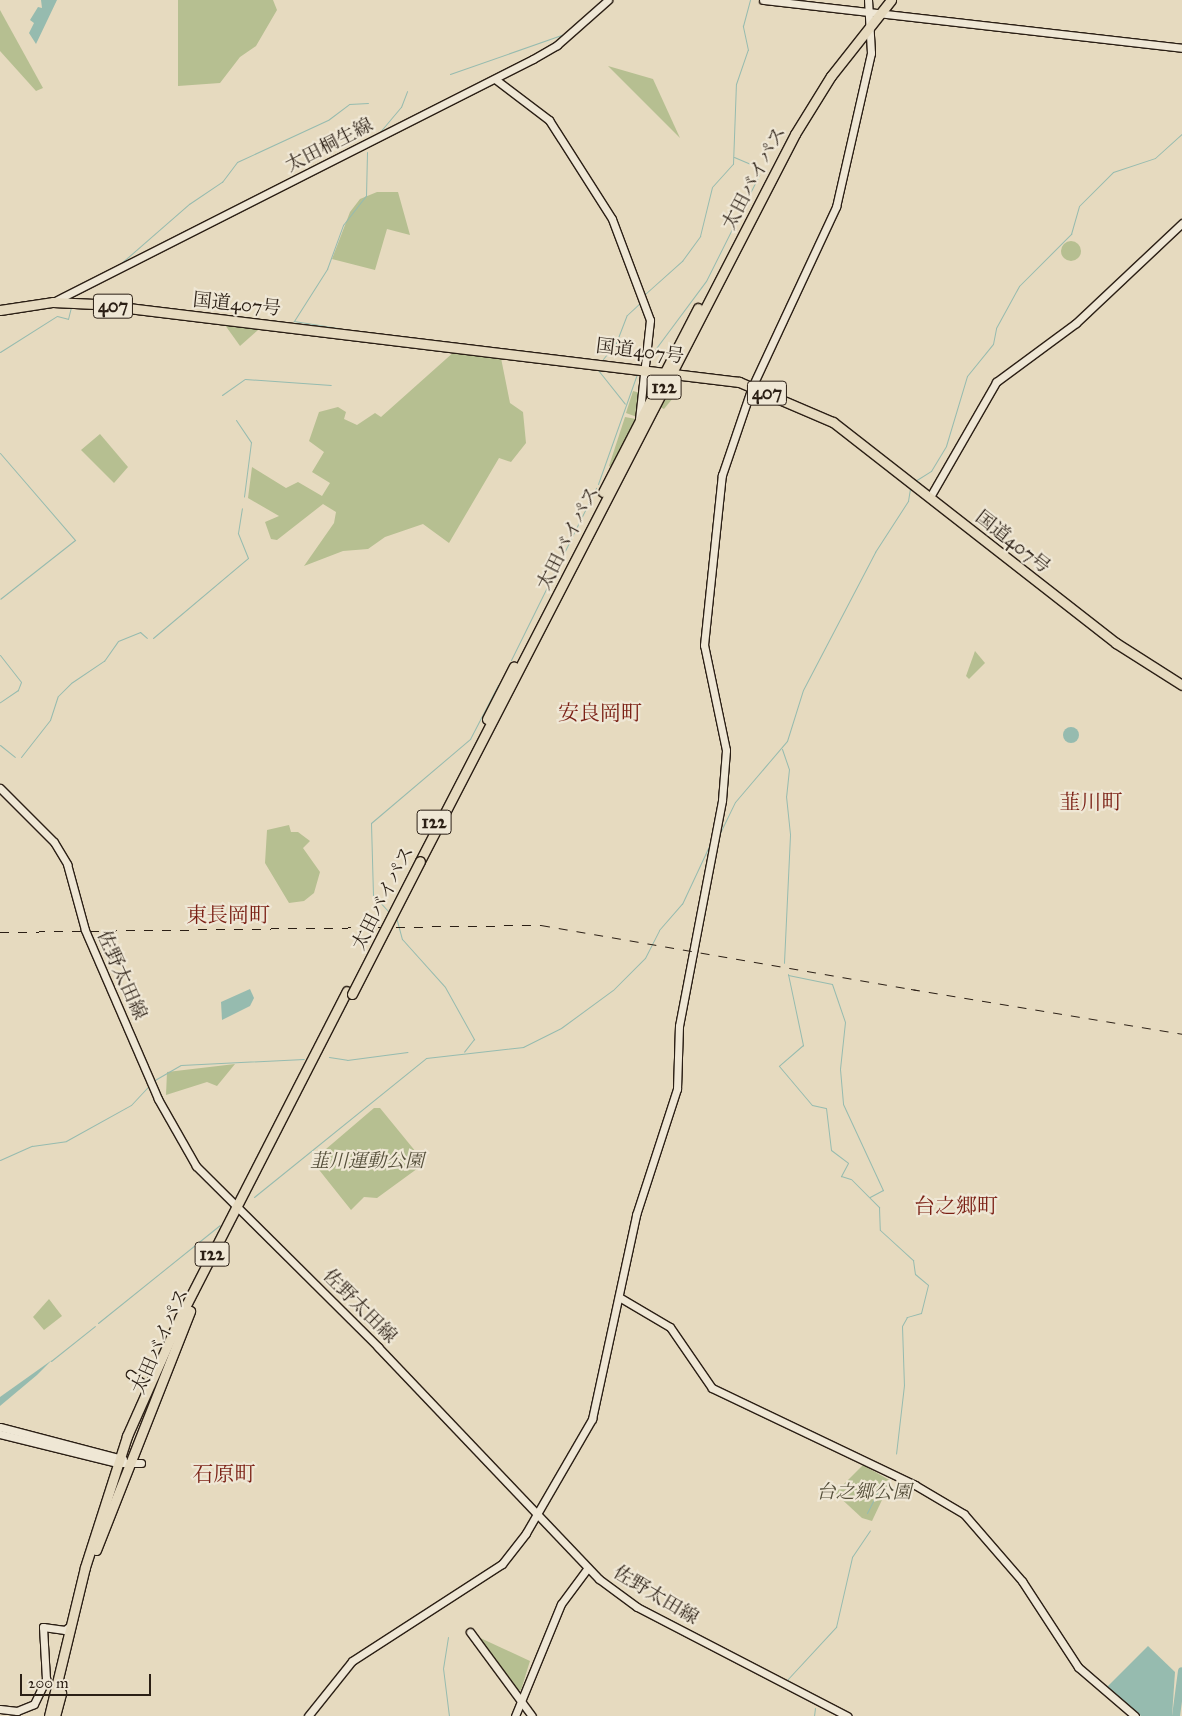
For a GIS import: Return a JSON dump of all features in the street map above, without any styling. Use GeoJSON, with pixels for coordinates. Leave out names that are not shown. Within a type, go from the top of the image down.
{"type":"FeatureCollection","features":[{"type":"Feature","properties":{"kind":"highway","name":"太田バイパス"},"geometry":{"type":"LineString","coordinates":[[49,1716],[70,1626],[122,1460],[148,1387],[790,131],[884,0]]}},
{"type":"Feature","properties":{"kind":"highway","name":"太田バイパス"},"geometry":{"type":"LineString","coordinates":[[873,16],[891,0]]}},
{"type":"Feature","properties":{"kind":"highway","name":"国道407号"},"geometry":{"type":"LineString","coordinates":[[0,310],[53,302],[141,308],[646,368],[752,387],[833,422],[1116,644],[1182,685]]}},
{"type":"Feature","properties":{"kind":"highway","name":"太田バイパス"},"geometry":{"type":"LineString","coordinates":[[417,860],[639,422],[668,371]]}},
{"type":"Feature","properties":{"kind":"highway","name":"太田バイパス"},"geometry":{"type":"LineString","coordinates":[[56,1716],[90,1570],[122,1460],[239,1208]]}},
{"type":"Feature","properties":{"kind":"street","name":"太田桐生線"},"geometry":{"type":"LineString","coordinates":[[53,302],[495,79],[556,45],[608,0]]}},
{"type":"Feature","properties":{"kind":"street"},"geometry":{"type":"LineString","coordinates":[[763,0],[873,16],[1182,48]]}},
{"type":"Feature","properties":{"kind":"street"},"geometry":{"type":"LineString","coordinates":[[308,1716],[352,1661],[502,1564],[536,1516],[592,1419],[636,1215],[679,1082],[679,1026],[715,838],[726,754],[706,654],[705,628],[722,475],[752,387],[836,207],[871,53],[873,16],[868,0]]}},
{"type":"Feature","properties":{"kind":"street"},"geometry":{"type":"LineString","coordinates":[[495,79],[549,120],[602,198],[650,320],[639,422]]}},
{"type":"Feature","properties":{"kind":"street"},"geometry":{"type":"LineString","coordinates":[[930,497],[996,382],[1076,323],[1182,223]]}},
{"type":"Feature","properties":{"kind":"street","name":"佐野太田線"},"geometry":{"type":"LineString","coordinates":[[0,788],[50,838],[65,860],[85,930],[168,1120],[196,1166],[378,1347],[587,1569],[637,1607],[847,1716]]}},
{"type":"Feature","properties":{"kind":"street"},"geometry":{"type":"LineString","coordinates":[[619,1297],[670,1327],[712,1388],[915,1485],[964,1514],[1022,1581],[1078,1667],[1134,1716]]}},
{"type":"Feature","properties":{"kind":"street"},"geometry":{"type":"LineString","coordinates":[[130,1374],[148,1387]]}},
{"type":"Feature","properties":{"kind":"street"},"geometry":{"type":"LineString","coordinates":[[0,1427],[122,1460]]}},
{"type":"Feature","properties":{"kind":"street"},"geometry":{"type":"LineString","coordinates":[[0,1434],[141,1463]]}},
{"type":"Feature","properties":{"kind":"street"},"geometry":{"type":"LineString","coordinates":[[515,1716],[561,1604],[587,1569]]}},
{"type":"Feature","properties":{"kind":"street"},"geometry":{"type":"LineString","coordinates":[[54,1630],[70,1626]]}},
{"type":"Feature","properties":{"kind":"street"},"geometry":{"type":"LineString","coordinates":[[1,1711],[27,1709],[39,1698],[47,1672],[43,1627],[54,1630],[64,1636],[61,1667]]}},
{"type":"Feature","properties":{"kind":"street"},"geometry":{"type":"LineString","coordinates":[[470,1632],[532,1716]]}},
{"type":"Feature","properties":{"kind":"green space"},"geometry":{"type":"Polygon","coordinates":[[[178,0],[273,0],[277,10],[256,46],[240,57],[220,83],[178,86],[178,0]]]}},
{"type":"Feature","properties":{"kind":"green space"},"geometry":{"type":"Polygon","coordinates":[[[0,10],[43,88],[36,91],[0,51],[0,10]]]}},
{"type":"Feature","properties":{"kind":"green space"},"geometry":{"type":"Polygon","coordinates":[[[608,66],[653,79],[680,138],[608,66]]]}},
{"type":"Feature","properties":{"kind":"green space"},"geometry":{"type":"Polygon","coordinates":[[[377,192],[398,192],[410,235],[387,229],[375,270],[332,259],[350,212],[360,199],[377,192]]]}},
{"type":"Feature","properties":{"kind":"green space"},"geometry":{"type":"Polygon","coordinates":[[[1071,241],[1078,244],[1081,251],[1078,258],[1071,261],[1064,258],[1061,251],[1064,244],[1071,241]]]}},
{"type":"Feature","properties":{"kind":"green space"},"geometry":{"type":"Polygon","coordinates":[[[225,325],[257,328],[258,330],[240,346],[225,325]]]}},
{"type":"Feature","properties":{"kind":"green space"},"geometry":{"type":"Polygon","coordinates":[[[455,351],[501,358],[510,403],[523,412],[526,443],[511,462],[499,458],[449,543],[423,524],[385,537],[368,549],[343,551],[304,566],[334,523],[336,512],[323,504],[277,540],[271,539],[265,522],[279,516],[248,498],[252,467],[286,488],[298,482],[322,496],[330,483],[312,472],[324,452],[309,441],[319,412],[338,407],[346,412],[344,419],[357,425],[375,413],[381,417],[455,351]]]}},
{"type":"Feature","properties":{"kind":"green space"},"geometry":{"type":"Polygon","coordinates":[[[671,380],[675,381],[673,398],[664,409],[658,406],[671,380]]]}},
{"type":"Feature","properties":{"kind":"green space"},"geometry":{"type":"Polygon","coordinates":[[[633,391],[640,393],[637,417],[626,413],[633,391]]]}},
{"type":"Feature","properties":{"kind":"green space"},"geometry":{"type":"Polygon","coordinates":[[[625,417],[636,419],[612,468],[609,466],[625,417]]]}},
{"type":"Feature","properties":{"kind":"green space"},"geometry":{"type":"Polygon","coordinates":[[[100,434],[128,467],[114,483],[81,450],[100,434]]]}},
{"type":"Feature","properties":{"kind":"green space"},"geometry":{"type":"Polygon","coordinates":[[[975,651],[985,663],[969,679],[966,676],[975,651]]]}},
{"type":"Feature","properties":{"kind":"green space"},"geometry":{"type":"Polygon","coordinates":[[[289,825],[291,832],[298,832],[310,841],[303,848],[320,872],[314,893],[304,901],[289,903],[265,863],[267,830],[289,825]]]}},
{"type":"Feature","properties":{"kind":"green space"},"geometry":{"type":"Polygon","coordinates":[[[235,1064],[217,1086],[207,1082],[166,1095],[167,1072],[235,1064]]]}},
{"type":"Feature","properties":{"kind":"green space","name":"韮川運動公園"},"geometry":{"type":"Polygon","coordinates":[[[374,1108],[380,1108],[425,1163],[377,1198],[364,1197],[351,1210],[312,1161],[374,1108]]]}},
{"type":"Feature","properties":{"kind":"green space"},"geometry":{"type":"Polygon","coordinates":[[[49,1299],[62,1316],[44,1330],[33,1317],[49,1299]]]}},
{"type":"Feature","properties":{"kind":"green space","name":"台之郷公園"},"geometry":{"type":"Polygon","coordinates":[[[863,1465],[891,1481],[872,1521],[862,1518],[835,1493],[863,1465]]]}},
{"type":"Feature","properties":{"kind":"green space"},"geometry":{"type":"Polygon","coordinates":[[[476,1636],[530,1661],[521,1690],[517,1691],[476,1636]]]}},
{"type":"Feature","properties":{"kind":"water"},"geometry":{"type":"Polygon","coordinates":[[[41,0],[57,0],[36,44],[29,33],[34,23],[30,20],[38,7],[42,8],[41,0]]]}},
{"type":"Feature","properties":{"kind":"water"},"geometry":{"type":"Polygon","coordinates":[[[1071,727],[1079,735],[1071,743],[1063,735],[1071,727]]]}},
{"type":"Feature","properties":{"kind":"water"},"geometry":{"type":"Polygon","coordinates":[[[250,989],[254,998],[250,1006],[222,1020],[221,1002],[250,989]]]}},
{"type":"Feature","properties":{"kind":"water"},"geometry":{"type":"Polygon","coordinates":[[[52,1360],[37,1375],[0,1406],[0,1397],[52,1360]]]}},
{"type":"Feature","properties":{"kind":"water"},"geometry":{"type":"Polygon","coordinates":[[[1148,1646],[1175,1672],[1172,1716],[1141,1716],[1107,1687],[1148,1646]]]}},
{"type":"Feature","properties":{"kind":"waterway"},"geometry":{"type":"LineString","coordinates":[[645,294],[682,261],[700,236],[712,187],[733,164],[736,84],[748,50],[743,26],[750,0]]}},
{"type":"Feature","properties":{"kind":"waterway"},"geometry":{"type":"LineString","coordinates":[[450,74],[564,34]]}},
{"type":"Feature","properties":{"kind":"waterway"},"geometry":{"type":"LineString","coordinates":[[379,133],[401,107],[407,91]]}},
{"type":"Feature","properties":{"kind":"waterway"},"geometry":{"type":"LineString","coordinates":[[119,265],[189,204],[222,182],[237,162],[328,120],[349,104],[368,103]]}},
{"type":"Feature","properties":{"kind":"waterway"},"geometry":{"type":"LineString","coordinates":[[915,481],[931,471],[946,446],[967,376],[993,344],[996,328],[1019,286],[1071,234],[1079,206],[1113,172],[1155,158],[1182,134]]}},
{"type":"Feature","properties":{"kind":"waterway"},"geometry":{"type":"LineString","coordinates":[[338,328],[294,321],[327,269],[343,225],[366,196],[367,152]]}},
{"type":"Feature","properties":{"kind":"waterway"},"geometry":{"type":"LineString","coordinates":[[734,157],[762,169]]}},
{"type":"Feature","properties":{"kind":"waterway"},"geometry":{"type":"LineString","coordinates":[[651,355],[706,281],[759,175]]}},
{"type":"Feature","properties":{"kind":"waterway"},"geometry":{"type":"LineString","coordinates":[[603,359],[616,343],[627,315],[641,302]]}},
{"type":"Feature","properties":{"kind":"waterway"},"geometry":{"type":"LineString","coordinates":[[0,352],[57,316],[68,319],[71,307]]}},
{"type":"Feature","properties":{"kind":"waterway"},"geometry":{"type":"LineString","coordinates":[[598,370],[625,404]]}},
{"type":"Feature","properties":{"kind":"waterway"},"geometry":{"type":"LineString","coordinates":[[598,484],[637,374]]}},
{"type":"Feature","properties":{"kind":"waterway"},"geometry":{"type":"LineString","coordinates":[[222,395],[245,379],[331,385]]}},
{"type":"Feature","properties":{"kind":"waterway"},"geometry":{"type":"LineString","coordinates":[[236,420],[251,442],[244,497]]}},
{"type":"Feature","properties":{"kind":"waterway"},"geometry":{"type":"LineString","coordinates":[[0,453],[75,540],[0,599]]}},
{"type":"Feature","properties":{"kind":"waterway"},"geometry":{"type":"LineString","coordinates":[[511,660],[596,488]]}},
{"type":"Feature","properties":{"kind":"waterway"},"geometry":{"type":"LineString","coordinates":[[717,839],[735,802],[787,741],[803,690],[875,552],[908,501],[910,488]]}},
{"type":"Feature","properties":{"kind":"waterway"},"geometry":{"type":"LineString","coordinates":[[153,638],[248,558],[238,533],[242,508]]}},
{"type":"Feature","properties":{"kind":"waterway"},"geometry":{"type":"LineString","coordinates":[[21,757],[50,720],[58,696],[71,683],[104,661],[118,641],[140,632],[147,638]]}},
{"type":"Feature","properties":{"kind":"waterway"},"geometry":{"type":"LineString","coordinates":[[0,655],[21,682],[18,690],[0,702]]}},
{"type":"Feature","properties":{"kind":"waterway"},"geometry":{"type":"LineString","coordinates":[[389,912],[373,895],[371,823],[470,739],[498,685]]}},
{"type":"Feature","properties":{"kind":"waterway"},"geometry":{"type":"LineString","coordinates":[[0,745],[15,757]]}},
{"type":"Feature","properties":{"kind":"waterway"},"geometry":{"type":"LineString","coordinates":[[782,749],[789,769],[786,796],[790,835],[784,963]]}},
{"type":"Feature","properties":{"kind":"waterway"},"geometry":{"type":"LineString","coordinates":[[254,1197],[426,1058],[523,1047],[561,1028],[613,990],[645,958],[659,930],[682,904],[710,844]]}},
{"type":"Feature","properties":{"kind":"waterway"},"geometry":{"type":"LineString","coordinates":[[396,917],[402,939],[445,987],[474,1039],[464,1052]]}},
{"type":"Feature","properties":{"kind":"waterway"},"geometry":{"type":"LineString","coordinates":[[788,974],[803,1045],[779,1066],[812,1105],[826,1108],[831,1150],[848,1163],[841,1176],[851,1179],[879,1207],[880,1230],[913,1260],[915,1274],[928,1285],[921,1313],[907,1317],[902,1326],[904,1385],[896,1454]]}},
{"type":"Feature","properties":{"kind":"waterway"},"geometry":{"type":"LineString","coordinates":[[788,975],[832,984],[845,1022],[840,1069],[843,1104],[883,1190],[870,1197]]}},
{"type":"Feature","properties":{"kind":"waterway"},"geometry":{"type":"LineString","coordinates":[[329,1057],[347,1060],[407,1052]]}},
{"type":"Feature","properties":{"kind":"waterway"},"geometry":{"type":"LineString","coordinates":[[153,1081],[181,1065],[304,1059]]}},
{"type":"Feature","properties":{"kind":"waterway"},"geometry":{"type":"LineString","coordinates":[[0,1160],[32,1146],[66,1141],[131,1105],[149,1086]]}},
{"type":"Feature","properties":{"kind":"waterway"},"geometry":{"type":"LineString","coordinates":[[98,1323],[220,1225]]}},
{"type":"Feature","properties":{"kind":"waterway"},"geometry":{"type":"LineString","coordinates":[[51,1361],[95,1326]]}},
{"type":"Feature","properties":{"kind":"waterway"},"geometry":{"type":"LineString","coordinates":[[867,1513],[883,1482]]}},
{"type":"Feature","properties":{"kind":"waterway"},"geometry":{"type":"LineString","coordinates":[[786,1681],[836,1627],[852,1557],[870,1530]]}},
{"type":"Feature","properties":{"kind":"waterway"},"geometry":{"type":"LineString","coordinates":[[448,1637],[443,1668],[449,1716]]}},
{"type":"Feature","properties":{"kind":"waterway"},"geometry":{"type":"LineString","coordinates":[[1176,1716],[1182,1671]]}},
{"type":"Feature","properties":{"kind":"waterway"},"geometry":{"type":"LineString","coordinates":[[814,1716],[815,1708]]}},
{"type":"Feature","properties":{"kind":"railway"},"geometry":{"type":"LineString","coordinates":[[0,932],[541,925],[918,990]]}},
{"type":"Feature","properties":{"kind":"railway"},"geometry":{"type":"LineString","coordinates":[[911,989],[1182,1034]]}},
{"type":"Feature","properties":{"kind":"district","name":"安良岡町"},"geometry":{"type":"Point","coordinates":[600,713]}},
{"type":"Feature","properties":{"kind":"district","name":"韮川町"},"geometry":{"type":"Point","coordinates":[1091,802]}},
{"type":"Feature","properties":{"kind":"district","name":"東長岡町"},"geometry":{"type":"Point","coordinates":[228,915]}},
{"type":"Feature","properties":{"kind":"district","name":"台之郷町"},"geometry":{"type":"Point","coordinates":[956,1206]}},
{"type":"Feature","properties":{"kind":"district","name":"石原町"},"geometry":{"type":"Point","coordinates":[224,1474]}}]}
